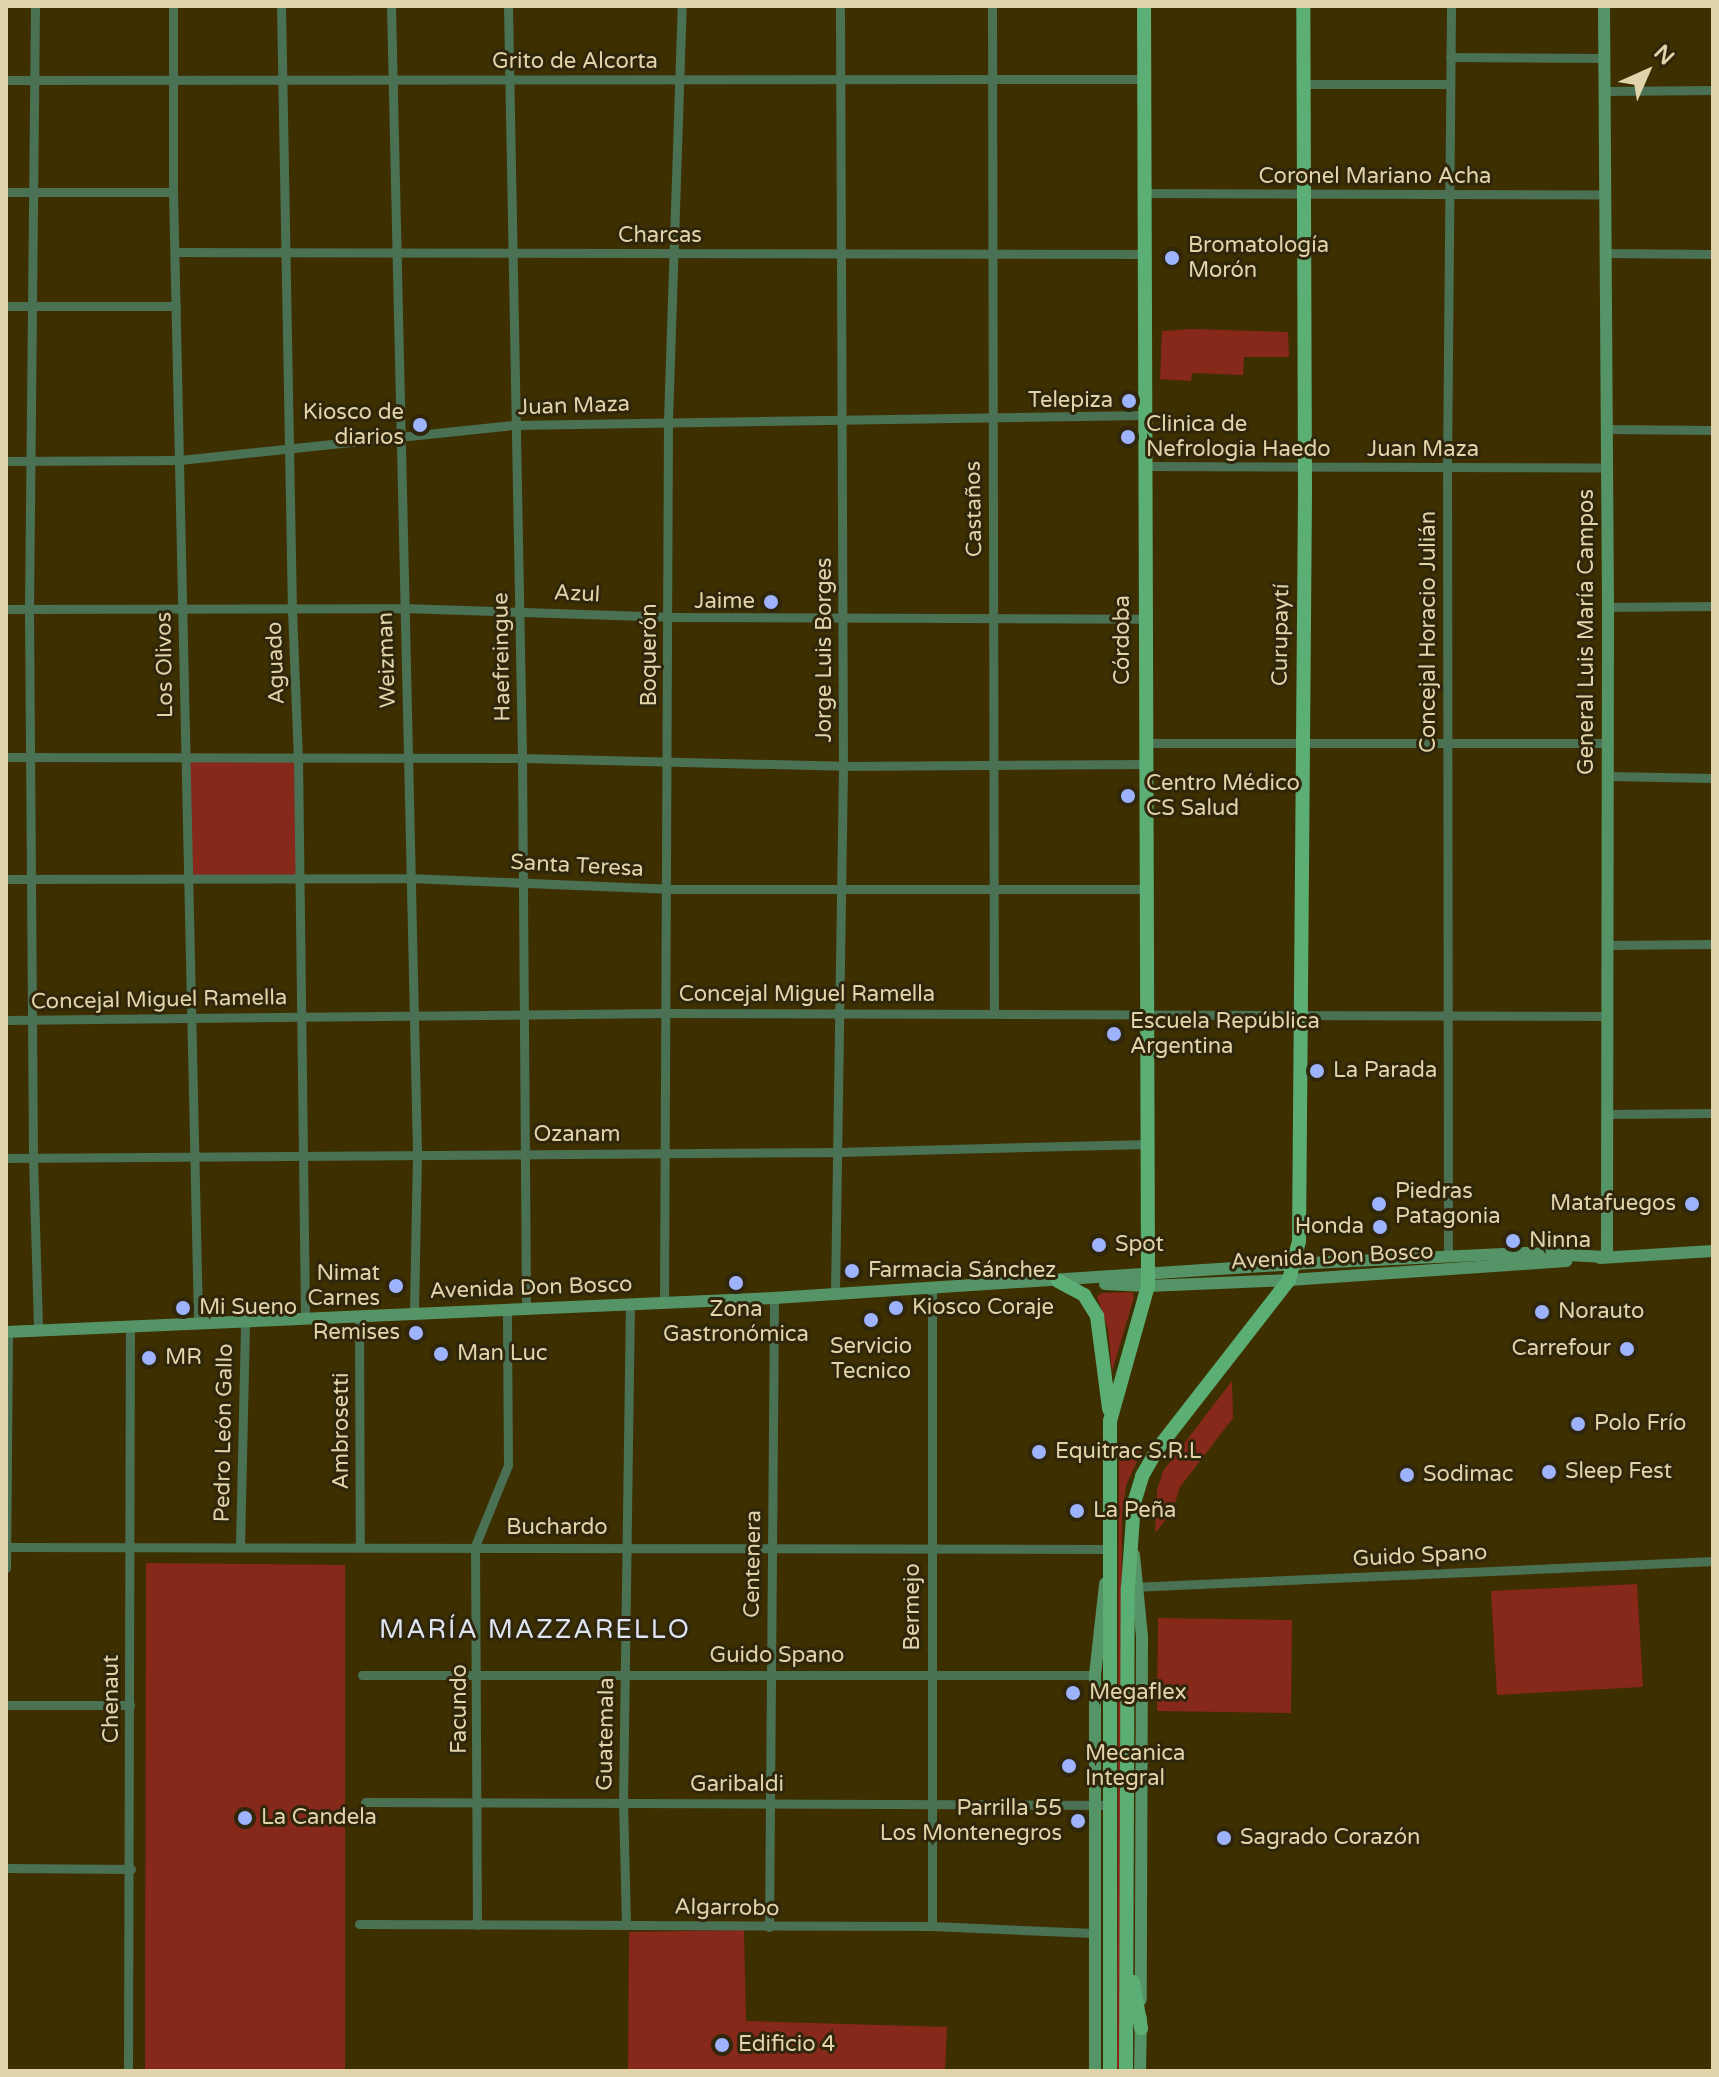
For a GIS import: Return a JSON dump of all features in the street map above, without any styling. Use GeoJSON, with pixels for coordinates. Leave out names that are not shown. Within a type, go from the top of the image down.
{"type":"FeatureCollection","features":[{"type":"Feature","properties":{"kind":"main road","name":"Córdoba"},"geometry":{"type":"LineString","coordinates":[[1110,1421],[1148,1280],[1144,6]]}},
{"type":"Feature","properties":{"kind":"main road","name":"Curupaytí"},"geometry":{"type":"LineString","coordinates":[[1296,1265],[1299,1241],[1301,1015],[1303,6]]}},
{"type":"Feature","properties":{"kind":"main road","name":"General Luis María Campos"},"geometry":{"type":"LineString","coordinates":[[1604,6],[1609,945],[1607,1257]]}},
{"type":"Feature","properties":{"kind":"main road","name":"Avenida Don Bosco"},"geometry":{"type":"LineString","coordinates":[[7,1332],[774,1298],[1058,1281],[1289,1280],[1713,1251]]}},
{"type":"Feature","properties":{"kind":"main road","name":"Avenida Don Bosco"},"geometry":{"type":"LineString","coordinates":[[1148,1280],[1296,1265],[1526,1253],[1607,1257]]}},
{"type":"Feature","properties":{"kind":"main road"},"geometry":{"type":"LineString","coordinates":[[1140,2071],[1132,1541],[1134,1503],[1150,1461],[1289,1280],[1296,1265]]}},
{"type":"Feature","properties":{"kind":"main road"},"geometry":{"type":"LineString","coordinates":[[1058,1281],[1084,1295],[1097,1316],[1104,1351],[1110,1421],[1102,1934],[1095,2071]]}},
{"type":"Feature","properties":{"kind":"main road"},"geometry":{"type":"LineString","coordinates":[[1102,1806],[1095,1675],[1108,1549]]}},
{"type":"Feature","properties":{"kind":"main road"},"geometry":{"type":"LineString","coordinates":[[1126,2071],[1134,1586]]}},
{"type":"Feature","properties":{"kind":"main road"},"geometry":{"type":"LineString","coordinates":[[1102,1934],[1110,2071]]}},
{"type":"Feature","properties":{"kind":"main road"},"geometry":{"type":"LineString","coordinates":[[1126,1943],[1141,2028]]}},
{"type":"Feature","properties":{"kind":"street"},"geometry":{"type":"LineString","coordinates":[[35,6],[29,609],[33,1158],[38,1331]]}},
{"type":"Feature","properties":{"kind":"street","name":"Los Olivos"},"geometry":{"type":"LineString","coordinates":[[173,6],[173,192],[198,1323]]}},
{"type":"Feature","properties":{"kind":"street","name":"Aguado"},"geometry":{"type":"LineString","coordinates":[[281,6],[292,610],[298,758],[305,1318]]}},
{"type":"Feature","properties":{"kind":"street","name":"Weizman"},"geometry":{"type":"LineString","coordinates":[[391,6],[390,79],[408,758],[411,1017],[417,1154],[414,1312]]}},
{"type":"Feature","properties":{"kind":"street","name":"Haefreingue"},"geometry":{"type":"LineString","coordinates":[[508,6],[510,252],[524,881],[526,1308]]}},
{"type":"Feature","properties":{"kind":"street","name":"Boquerón"},"geometry":{"type":"LineString","coordinates":[[664,1303],[669,763],[668,420],[682,81],[682,6]]}},
{"type":"Feature","properties":{"kind":"street","name":"Jorge Luis Borges"},"geometry":{"type":"LineString","coordinates":[[835,1293],[844,619],[840,6]]}},
{"type":"Feature","properties":{"kind":"street","name":"Castaños"},"geometry":{"type":"LineString","coordinates":[[992,6],[994,1012]]}},
{"type":"Feature","properties":{"kind":"street","name":"Concejal Horacio Julián"},"geometry":{"type":"LineString","coordinates":[[1448,1257],[1447,468],[1451,6]]}},
{"type":"Feature","properties":{"kind":"street"},"geometry":{"type":"LineString","coordinates":[[1450,57],[1604,58]]}},
{"type":"Feature","properties":{"kind":"street","name":"Grito de Alcorta"},"geometry":{"type":"LineString","coordinates":[[6,80],[840,82],[1144,79]]}},
{"type":"Feature","properties":{"kind":"street"},"geometry":{"type":"LineString","coordinates":[[1304,84],[1449,84]]}},
{"type":"Feature","properties":{"kind":"street"},"geometry":{"type":"LineString","coordinates":[[1605,91],[1713,90]]}},
{"type":"Feature","properties":{"kind":"street"},"geometry":{"type":"LineString","coordinates":[[6,192],[173,192]]}},
{"type":"Feature","properties":{"kind":"street","name":"Coronel Mariano Acha"},"geometry":{"type":"LineString","coordinates":[[1144,193],[1605,195]]}},
{"type":"Feature","properties":{"kind":"street","name":"Charcas"},"geometry":{"type":"LineString","coordinates":[[175,252],[1145,254]]}},
{"type":"Feature","properties":{"kind":"street"},"geometry":{"type":"LineString","coordinates":[[1605,253],[1713,254]]}},
{"type":"Feature","properties":{"kind":"street"},"geometry":{"type":"LineString","coordinates":[[6,306],[176,306]]}},
{"type":"Feature","properties":{"kind":"street","name":"Juan Maza"},"geometry":{"type":"LineString","coordinates":[[6,461],[180,460],[514,425],[668,420],[1145,415]]}},
{"type":"Feature","properties":{"kind":"street"},"geometry":{"type":"LineString","coordinates":[[1605,429],[1713,430]]}},
{"type":"Feature","properties":{"kind":"street","name":"Juan Maza"},"geometry":{"type":"LineString","coordinates":[[1145,466],[1605,468]]}},
{"type":"Feature","properties":{"kind":"street"},"geometry":{"type":"LineString","coordinates":[[1608,607],[1713,606]]}},
{"type":"Feature","properties":{"kind":"street","name":"Azul"},"geometry":{"type":"LineString","coordinates":[[6,609],[518,609],[668,617],[1145,619]]}},
{"type":"Feature","properties":{"kind":"street"},"geometry":{"type":"LineString","coordinates":[[1145,743],[1608,743]]}},
{"type":"Feature","properties":{"kind":"street"},"geometry":{"type":"LineString","coordinates":[[6,757],[522,758],[843,766],[1146,764]]}},
{"type":"Feature","properties":{"kind":"street"},"geometry":{"type":"LineString","coordinates":[[1608,776],[1713,778]]}},
{"type":"Feature","properties":{"kind":"street","name":"Santa Teresa"},"geometry":{"type":"LineString","coordinates":[[6,879],[299,877],[524,881],[668,889],[1146,889]]}},
{"type":"Feature","properties":{"kind":"street"},"geometry":{"type":"LineString","coordinates":[[1609,945],[1713,944]]}},
{"type":"Feature","properties":{"kind":"street","name":"Concejal Miguel Ramella"},"geometry":{"type":"LineString","coordinates":[[6,1020],[300,1015],[411,1017],[994,1012],[1608,1016]]}},
{"type":"Feature","properties":{"kind":"street"},"geometry":{"type":"LineString","coordinates":[[1607,1114],[1713,1113]]}},
{"type":"Feature","properties":{"kind":"street","name":"Ozanam"},"geometry":{"type":"LineString","coordinates":[[6,1158],[838,1152],[1148,1144]]}},
{"type":"Feature","properties":{"kind":"street","name":"Bermejo"},"geometry":{"type":"LineString","coordinates":[[932,1288],[932,1926]]}},
{"type":"Feature","properties":{"kind":"street","name":"Centenera"},"geometry":{"type":"LineString","coordinates":[[769,1927],[774,1298]]}},
{"type":"Feature","properties":{"kind":"street","name":"Guatemala"},"geometry":{"type":"LineString","coordinates":[[626,1924],[623,1802],[630,1304]]}},
{"type":"Feature","properties":{"kind":"street","name":"Facundo"},"geometry":{"type":"LineString","coordinates":[[477,1925],[475,1546],[508,1465],[507,1309]]}},
{"type":"Feature","properties":{"kind":"street","name":"Ambrosetti"},"geometry":{"type":"LineString","coordinates":[[359,1315],[360,1546]]}},
{"type":"Feature","properties":{"kind":"street","name":"Pedro León Gallo"},"geometry":{"type":"LineString","coordinates":[[240,1546],[245,1321]]}},
{"type":"Feature","properties":{"kind":"street","name":"Chenaut"},"geometry":{"type":"LineString","coordinates":[[128,2071],[131,1869],[130,1326]]}},
{"type":"Feature","properties":{"kind":"street"},"geometry":{"type":"LineString","coordinates":[[6,1568],[7,1332]]}},
{"type":"Feature","properties":{"kind":"street","name":"Buchardo"},"geometry":{"type":"LineString","coordinates":[[6,1547],[932,1546],[1108,1549]]}},
{"type":"Feature","properties":{"kind":"street","name":"Guido Spano"},"geometry":{"type":"LineString","coordinates":[[1134,1586],[1713,1561]]}},
{"type":"Feature","properties":{"kind":"street","name":"Guido Spano"},"geometry":{"type":"LineString","coordinates":[[362,1675],[1095,1675]]}},
{"type":"Feature","properties":{"kind":"street"},"geometry":{"type":"LineString","coordinates":[[6,1705],[130,1705]]}},
{"type":"Feature","properties":{"kind":"street","name":"Garibaldi"},"geometry":{"type":"LineString","coordinates":[[365,1802],[1102,1806]]}},
{"type":"Feature","properties":{"kind":"street"},"geometry":{"type":"LineString","coordinates":[[6,1868],[131,1869]]}},
{"type":"Feature","properties":{"kind":"street","name":"Algarrobo"},"geometry":{"type":"LineString","coordinates":[[359,1924],[932,1926],[1102,1934]]}},
{"type":"Feature","properties":{"kind":"shaded area"},"geometry":{"type":"Polygon","coordinates":[[[1162,331],[1288,332],[1289,357],[1244,357],[1243,375],[1192,373],[1191,381],[1160,379],[1162,331]]]}},
{"type":"Feature","properties":{"kind":"shaded area"},"geometry":{"type":"Polygon","coordinates":[[[185,757],[298,758],[299,877],[190,878],[185,757]]]}},
{"type":"Feature","properties":{"kind":"shaded area"},"geometry":{"type":"Polygon","coordinates":[[[1132,1292],[1134,1297],[1112,1372],[1108,1330],[1097,1296],[1102,1293],[1132,1292]]]}},
{"type":"Feature","properties":{"kind":"shaded area"},"geometry":{"type":"Polygon","coordinates":[[[1232,1381],[1233,1418],[1180,1487],[1172,1512],[1155,1533],[1157,1490],[1163,1471],[1232,1381]]]}},
{"type":"Feature","properties":{"kind":"shaded area"},"geometry":{"type":"Polygon","coordinates":[[[1119,1451],[1142,1451],[1126,1485],[1122,1515],[1120,2067],[1117,2069],[1119,1451]]]}},
{"type":"Feature","properties":{"kind":"shaded area","name":"La Candela"},"geometry":{"type":"Polygon","coordinates":[[[146,1563],[345,1565],[345,2071],[145,2071],[146,1563]]]}},
{"type":"Feature","properties":{"kind":"shaded area"},"geometry":{"type":"Polygon","coordinates":[[[1637,1584],[1643,1687],[1497,1695],[1491,1591],[1637,1584]]]}},
{"type":"Feature","properties":{"kind":"shaded area"},"geometry":{"type":"Polygon","coordinates":[[[1158,1618],[1292,1620],[1291,1713],[1157,1711],[1158,1618]]]}},
{"type":"Feature","properties":{"kind":"shaded area"},"geometry":{"type":"Polygon","coordinates":[[[744,1930],[746,2021],[947,2027],[945,2071],[628,2071],[629,1932],[744,1930]]]}},
{"type":"Feature","properties":{"kind":"place","name":"Bromatología Morón"},"geometry":{"type":"Point","coordinates":[1172,258]}},
{"type":"Feature","properties":{"kind":"place","name":"Telepiza"},"geometry":{"type":"Point","coordinates":[1129,401]}},
{"type":"Feature","properties":{"kind":"place","name":"Kiosco de diarios"},"geometry":{"type":"Point","coordinates":[420,425]}},
{"type":"Feature","properties":{"kind":"place","name":"Clinica de Nefrologia Haedo"},"geometry":{"type":"Point","coordinates":[1128,437]}},
{"type":"Feature","properties":{"kind":"place","name":"Jaime"},"geometry":{"type":"Point","coordinates":[771,602]}},
{"type":"Feature","properties":{"kind":"place","name":"Centro Médico CS Salud"},"geometry":{"type":"Point","coordinates":[1128,796]}},
{"type":"Feature","properties":{"kind":"place","name":"Escuela República Argentina"},"geometry":{"type":"Point","coordinates":[1114,1034]}},
{"type":"Feature","properties":{"kind":"place","name":"La Parada"},"geometry":{"type":"Point","coordinates":[1317,1071]}},
{"type":"Feature","properties":{"kind":"place","name":"Piedras Patagonia"},"geometry":{"type":"Point","coordinates":[1379,1204]}},
{"type":"Feature","properties":{"kind":"place","name":"Matafuegos"},"geometry":{"type":"Point","coordinates":[1692,1204]}},
{"type":"Feature","properties":{"kind":"place","name":"Honda"},"geometry":{"type":"Point","coordinates":[1380,1227]}},
{"type":"Feature","properties":{"kind":"place","name":"Ninna"},"geometry":{"type":"Point","coordinates":[1513,1241]}},
{"type":"Feature","properties":{"kind":"place","name":"Spot"},"geometry":{"type":"Point","coordinates":[1099,1245]}},
{"type":"Feature","properties":{"kind":"place","name":"Farmacia Sánchez"},"geometry":{"type":"Point","coordinates":[852,1271]}},
{"type":"Feature","properties":{"kind":"place","name":"Zona Gastronómica"},"geometry":{"type":"Point","coordinates":[736,1283]}},
{"type":"Feature","properties":{"kind":"place","name":"Nimat Carnes"},"geometry":{"type":"Point","coordinates":[396,1286]}},
{"type":"Feature","properties":{"kind":"place","name":"Mi Sueno"},"geometry":{"type":"Point","coordinates":[183,1308]}},
{"type":"Feature","properties":{"kind":"place","name":"Kiosco Coraje"},"geometry":{"type":"Point","coordinates":[896,1308]}},
{"type":"Feature","properties":{"kind":"place","name":"Norauto"},"geometry":{"type":"Point","coordinates":[1542,1312]}},
{"type":"Feature","properties":{"kind":"place","name":"Servicio Tecnico"},"geometry":{"type":"Point","coordinates":[871,1320]}},
{"type":"Feature","properties":{"kind":"place","name":"Remises"},"geometry":{"type":"Point","coordinates":[416,1333]}},
{"type":"Feature","properties":{"kind":"place","name":"Carrefour"},"geometry":{"type":"Point","coordinates":[1627,1349]}},
{"type":"Feature","properties":{"kind":"place","name":"Man Luc"},"geometry":{"type":"Point","coordinates":[441,1354]}},
{"type":"Feature","properties":{"kind":"place","name":"MR"},"geometry":{"type":"Point","coordinates":[149,1358]}},
{"type":"Feature","properties":{"kind":"place","name":"Polo Frío"},"geometry":{"type":"Point","coordinates":[1578,1424]}},
{"type":"Feature","properties":{"kind":"place","name":"Equitrac S.R.L"},"geometry":{"type":"Point","coordinates":[1039,1452]}},
{"type":"Feature","properties":{"kind":"place","name":"Sleep Fest"},"geometry":{"type":"Point","coordinates":[1549,1472]}},
{"type":"Feature","properties":{"kind":"place","name":"Sodimac"},"geometry":{"type":"Point","coordinates":[1407,1475]}},
{"type":"Feature","properties":{"kind":"place","name":"La Peña"},"geometry":{"type":"Point","coordinates":[1077,1511]}},
{"type":"Feature","properties":{"kind":"place","name":"Megaflex"},"geometry":{"type":"Point","coordinates":[1073,1693]}},
{"type":"Feature","properties":{"kind":"place","name":"Mecanica Integral"},"geometry":{"type":"Point","coordinates":[1069,1766]}},
{"type":"Feature","properties":{"kind":"place","name":"La Candela"},"geometry":{"type":"Point","coordinates":[245,1818]}},
{"type":"Feature","properties":{"kind":"place","name":"Parrilla 55 Los Montenegros"},"geometry":{"type":"Point","coordinates":[1078,1821]}},
{"type":"Feature","properties":{"kind":"place","name":"Sagrado Corazón"},"geometry":{"type":"Point","coordinates":[1224,1838]}},
{"type":"Feature","properties":{"kind":"place","name":"Edificio 4"},"geometry":{"type":"Point","coordinates":[722,2045]}},
{"type":"Feature","properties":{"kind":"district","name":"MARÍA MAZZARELLO"},"geometry":{"type":"Point","coordinates":[535,1630]}}]}
